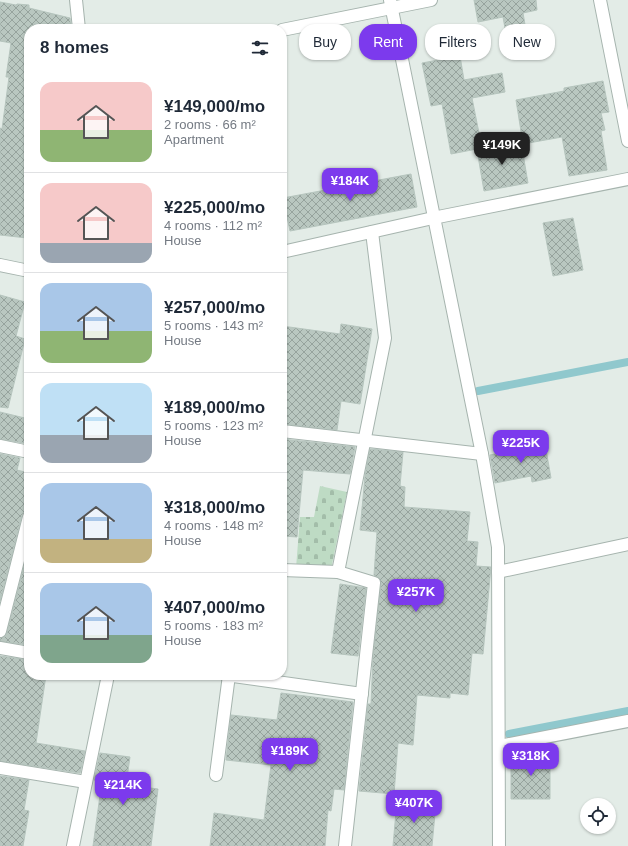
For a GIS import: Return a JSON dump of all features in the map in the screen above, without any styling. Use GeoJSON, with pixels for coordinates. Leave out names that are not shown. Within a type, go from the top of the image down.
{"type":"FeatureCollection","features":[{"type":"Feature","properties":{"kind":"street"},"geometry":{"type":"LineString","coordinates":[[76,0],[78,24]]}},
{"type":"Feature","properties":{"kind":"street"},"geometry":{"type":"LineString","coordinates":[[287,29],[390,4],[431,0]]}},
{"type":"Feature","properties":{"kind":"street"},"geometry":{"type":"LineString","coordinates":[[600,0],[628,141]]}},
{"type":"Feature","properties":{"kind":"street"},"geometry":{"type":"LineString","coordinates":[[390,4],[482,454],[498,547],[499,846]]}},
{"type":"Feature","properties":{"kind":"street"},"geometry":{"type":"LineString","coordinates":[[287,251],[433,218],[628,179]]}},
{"type":"Feature","properties":{"kind":"street"},"geometry":{"type":"LineString","coordinates":[[338,572],[384,338],[372,232]]}},
{"type":"Feature","properties":{"kind":"street"},"geometry":{"type":"LineString","coordinates":[[0,265],[24,270]]}},
{"type":"Feature","properties":{"kind":"street"},"geometry":{"type":"LineString","coordinates":[[287,431],[482,454]]}},
{"type":"Feature","properties":{"kind":"street"},"geometry":{"type":"LineString","coordinates":[[0,446],[24,451]]}},
{"type":"Feature","properties":{"kind":"street"},"geometry":{"type":"LineString","coordinates":[[0,631],[24,537]]}},
{"type":"Feature","properties":{"kind":"street"},"geometry":{"type":"LineString","coordinates":[[498,572],[628,544]]}},
{"type":"Feature","properties":{"kind":"street"},"geometry":{"type":"LineString","coordinates":[[287,570],[338,572],[374,583],[345,846]]}},
{"type":"Feature","properties":{"kind":"street"},"geometry":{"type":"LineString","coordinates":[[0,648],[24,652]]}},
{"type":"Feature","properties":{"kind":"street"},"geometry":{"type":"LineString","coordinates":[[73,846],[107,680]]}},
{"type":"Feature","properties":{"kind":"street"},"geometry":{"type":"LineString","coordinates":[[216,775],[228,680]]}},
{"type":"Feature","properties":{"kind":"street"},"geometry":{"type":"LineString","coordinates":[[259,680],[362,694]]}},
{"type":"Feature","properties":{"kind":"street"},"geometry":{"type":"LineString","coordinates":[[499,746],[628,721]]}},
{"type":"Feature","properties":{"kind":"street"},"geometry":{"type":"LineString","coordinates":[[0,768],[86,782]]}},
{"type":"Feature","properties":{"kind":"green space"},"geometry":{"type":"Polygon","coordinates":[[[320,486],[347,492],[331,569],[296,568],[300,517],[314,517],[320,486]]]}},
{"type":"Feature","properties":{"kind":"building"},"geometry":{"type":"Polygon","coordinates":[[[474,0],[536,0],[537,10],[523,13],[525,24],[504,24],[503,17],[478,22],[474,0]]]}},
{"type":"Feature","properties":{"kind":"building"},"geometry":{"type":"Polygon","coordinates":[[[0,2],[16,5],[29,5],[29,8],[70,18],[71,24],[24,24],[24,238],[0,235],[0,128],[2,129],[9,77],[6,77],[11,43],[0,41],[0,2]]]}},
{"type":"Feature","properties":{"kind":"building"},"geometry":{"type":"Polygon","coordinates":[[[438,60],[461,60],[464,80],[502,73],[505,92],[472,98],[482,148],[451,154],[442,104],[431,106],[422,63],[438,60]]]}},
{"type":"Feature","properties":{"kind":"building"},"geometry":{"type":"Polygon","coordinates":[[[603,81],[609,112],[601,113],[605,130],[601,131],[607,170],[569,176],[562,137],[523,144],[516,100],[564,91],[564,88],[603,81]]]}},
{"type":"Feature","properties":{"kind":"building"},"geometry":{"type":"Polygon","coordinates":[[[521,142],[528,183],[484,191],[477,150],[521,142]]]}},
{"type":"Feature","properties":{"kind":"building"},"geometry":{"type":"Polygon","coordinates":[[[411,174],[417,207],[290,231],[287,217],[287,197],[411,174]]]}},
{"type":"Feature","properties":{"kind":"building"},"geometry":{"type":"Polygon","coordinates":[[[573,218],[583,270],[553,276],[543,223],[573,218]]]}},
{"type":"Feature","properties":{"kind":"building"},"geometry":{"type":"Polygon","coordinates":[[[0,295],[24,302],[16,336],[24,339],[24,343],[8,408],[0,407],[0,295]]]}},
{"type":"Feature","properties":{"kind":"building"},"geometry":{"type":"Polygon","coordinates":[[[341,324],[372,329],[360,404],[341,401],[337,430],[287,425],[287,327],[340,334],[341,324]]]}},
{"type":"Feature","properties":{"kind":"building"},"geometry":{"type":"Polygon","coordinates":[[[0,412],[24,418],[24,443],[0,439],[0,412]]]}},
{"type":"Feature","properties":{"kind":"building"},"geometry":{"type":"Polygon","coordinates":[[[287,440],[355,447],[350,474],[303,470],[297,537],[287,536],[287,440]]]}},
{"type":"Feature","properties":{"kind":"building"},"geometry":{"type":"Polygon","coordinates":[[[545,444],[551,478],[532,482],[531,476],[495,483],[490,455],[545,444]]]}},
{"type":"Feature","properties":{"kind":"building"},"geometry":{"type":"Polygon","coordinates":[[[370,449],[403,452],[400,486],[405,487],[404,507],[470,512],[467,541],[478,542],[476,566],[491,567],[483,654],[472,653],[468,695],[450,693],[450,698],[417,695],[413,745],[398,743],[394,794],[359,791],[368,704],[371,704],[373,657],[381,584],[379,578],[374,575],[377,532],[360,530],[365,476],[370,449]]]}},
{"type":"Feature","properties":{"kind":"building"},"geometry":{"type":"Polygon","coordinates":[[[0,454],[20,458],[17,470],[24,472],[24,512],[0,601],[0,454]]]}},
{"type":"Feature","properties":{"kind":"building"},"geometry":{"type":"Polygon","coordinates":[[[24,567],[24,644],[0,641],[0,638],[5,636],[24,567]]]}},
{"type":"Feature","properties":{"kind":"building"},"geometry":{"type":"Polygon","coordinates":[[[340,584],[366,588],[358,656],[331,653],[340,584]]]}},
{"type":"Feature","properties":{"kind":"building"},"geometry":{"type":"Polygon","coordinates":[[[0,656],[24,659],[24,680],[45,680],[36,743],[85,751],[80,773],[0,761],[0,656]]]}},
{"type":"Feature","properties":{"kind":"building"},"geometry":{"type":"Polygon","coordinates":[[[281,693],[353,702],[344,790],[334,789],[331,811],[328,810],[325,846],[210,846],[214,813],[264,820],[271,765],[226,760],[231,715],[277,720],[281,693]]]}},
{"type":"Feature","properties":{"kind":"building"},"geometry":{"type":"Polygon","coordinates":[[[100,753],[130,757],[126,785],[158,789],[151,846],[93,846],[102,781],[94,780],[100,753]]]}},
{"type":"Feature","properties":{"kind":"building"},"geometry":{"type":"Polygon","coordinates":[[[517,754],[550,754],[550,799],[511,799],[511,760],[517,760],[517,754]]]}},
{"type":"Feature","properties":{"kind":"building"},"geometry":{"type":"Polygon","coordinates":[[[0,776],[29,780],[24,810],[29,811],[23,846],[0,846],[0,776]]]}},
{"type":"Feature","properties":{"kind":"building"},"geometry":{"type":"Polygon","coordinates":[[[397,800],[436,803],[432,846],[393,846],[397,800]]]}},
{"type":"Feature","properties":{"kind":"waterway"},"geometry":{"type":"LineString","coordinates":[[478,391],[628,362]]}},
{"type":"Feature","properties":{"kind":"waterway"},"geometry":{"type":"LineString","coordinates":[[509,734],[628,711]]}}]}
